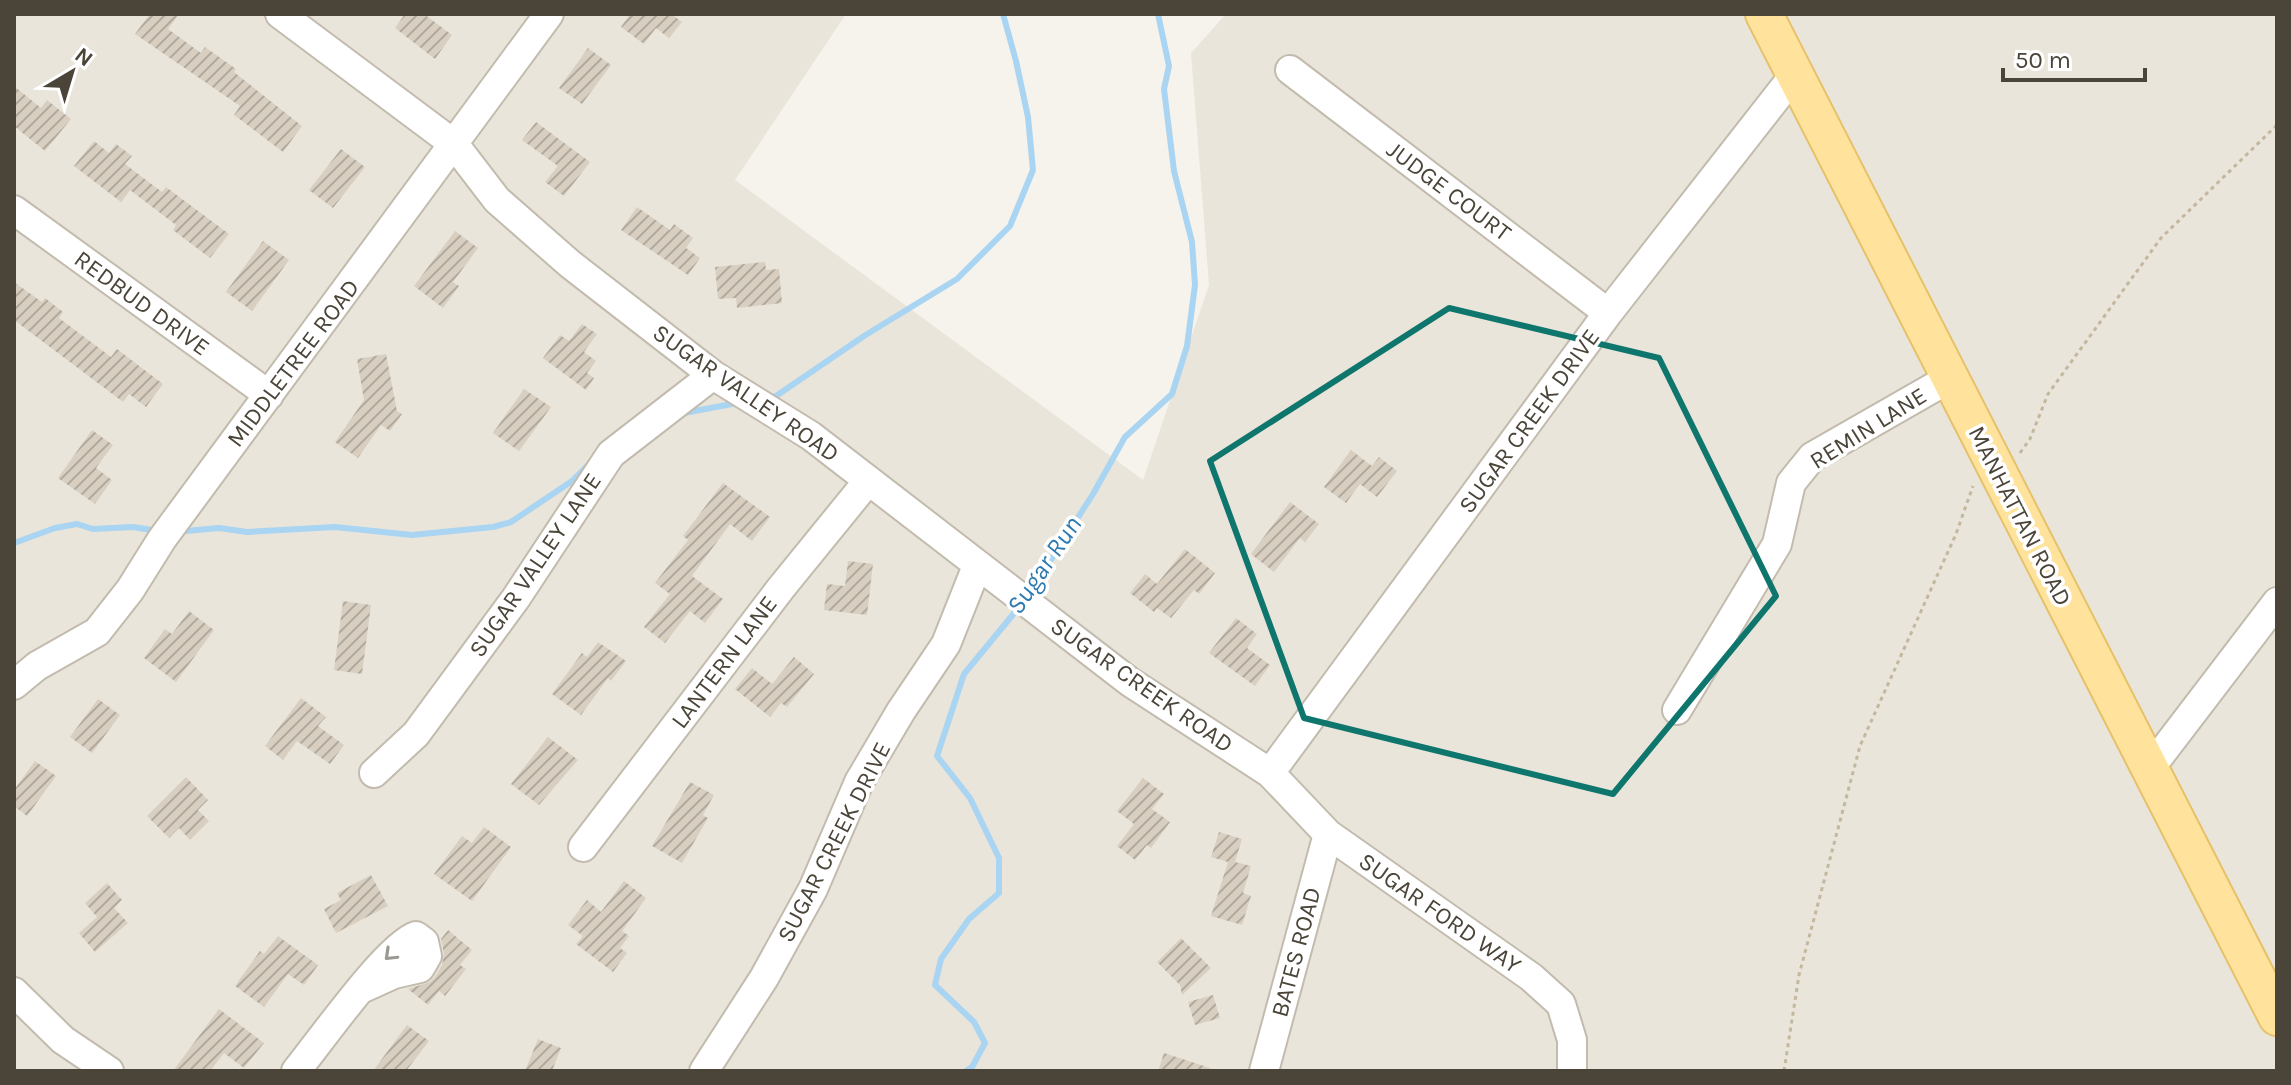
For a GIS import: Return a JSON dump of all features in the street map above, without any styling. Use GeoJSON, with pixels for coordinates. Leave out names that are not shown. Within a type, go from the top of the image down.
{"type":"FeatureCollection","features":[{"type":"Feature","properties":{"kind":"main road","name":"MANHATTAN ROAD"},"geometry":{"type":"LineString","coordinates":[[1764,14],[2277,1017]]}},
{"type":"Feature","properties":{"kind":"street","name":"SUGAR VALLEY ROAD"},"geometry":{"type":"LineString","coordinates":[[280,14],[454,144],[497,200],[570,264],[713,375],[811,436],[986,573]]}},
{"type":"Feature","properties":{"kind":"street","name":"MIDDLETREE ROAD"},"geometry":{"type":"LineString","coordinates":[[14,685],[37,666],[97,632],[130,590],[162,539],[549,14]]}},
{"type":"Feature","properties":{"kind":"street","name":"JUDGE COURT"},"geometry":{"type":"LineString","coordinates":[[1290,70],[1608,313]]}},
{"type":"Feature","properties":{"kind":"street","name":"SUGAR CREEK DRIVE"},"geometry":{"type":"LineString","coordinates":[[1270,773],[1608,313],[1795,74]]}},
{"type":"Feature","properties":{"kind":"street","name":"REDBUD DRIVE"},"geometry":{"type":"LineString","coordinates":[[14,210],[269,395]]}},
{"type":"Feature","properties":{"kind":"street","name":"SUGAR VALLEY LANE"},"geometry":{"type":"LineString","coordinates":[[374,773],[416,734],[516,598],[611,454],[713,375]]}},
{"type":"Feature","properties":{"kind":"street","name":"REMIN LANE"},"geometry":{"type":"LineString","coordinates":[[1677,710],[1777,544],[1791,483],[1812,457],[1950,378]]}},
{"type":"Feature","properties":{"kind":"street","name":"LANTERN LANE"},"geometry":{"type":"LineString","coordinates":[[583,847],[781,588],[868,481]]}},
{"type":"Feature","properties":{"kind":"street","name":"SUGAR CREEK DRIVE"},"geometry":{"type":"LineString","coordinates":[[704,1071],[764,978],[813,889],[859,782],[946,644],[986,573]]}},
{"type":"Feature","properties":{"kind":"street","name":"SUGAR CREEK ROAD"},"geometry":{"type":"LineString","coordinates":[[986,573],[1130,682],[1270,773]]}},
{"type":"Feature","properties":{"kind":"street"},"geometry":{"type":"LineString","coordinates":[[2151,767],[2277,602]]}},
{"type":"Feature","properties":{"kind":"street","name":"SUGAR FORD WAY"},"geometry":{"type":"LineString","coordinates":[[1270,773],[1328,834],[1531,977],[1561,1004],[1572,1040],[1572,1071]]}},
{"type":"Feature","properties":{"kind":"street","name":"BATES ROAD"},"geometry":{"type":"LineString","coordinates":[[1264,1071],[1328,834]]}},
{"type":"Feature","properties":{"kind":"street"},"geometry":{"type":"LineString","coordinates":[[296,1071],[361,989]]}},
{"type":"Feature","properties":{"kind":"street"},"geometry":{"type":"LineString","coordinates":[[14,992],[63,1040],[109,1071]]}},
{"type":"Feature","properties":{"kind":"path"},"geometry":{"type":"LineString","coordinates":[[1784,1071],[1799,975],[1860,746],[1956,534],[1975,481],[2014,462],[2030,439],[2048,394],[2161,238],[2277,125]]}},
{"type":"Feature","properties":{"kind":"highlighted area"},"geometry":{"type":"Polygon","coordinates":[[[1449,308],[1659,358],[1776,596],[1613,794],[1304,718],[1210,461],[1449,308]]]}},
{"type":"Feature","properties":{"kind":"shaded area"},"geometry":{"type":"Polygon","coordinates":[[[14,14],[846,14],[735,180],[1143,480],[1209,285],[1191,53],[1226,14],[2277,14],[2277,1071],[14,1071],[14,14]]]}},
{"type":"Feature","properties":{"kind":"building"},"geometry":{"type":"Polygon","coordinates":[[[150,14],[179,14],[168,29],[201,53],[205,47],[236,69],[234,72],[302,126],[283,152],[234,115],[240,106],[135,34],[150,14]]]}},
{"type":"Feature","properties":{"kind":"building"},"geometry":{"type":"Polygon","coordinates":[[[405,14],[424,14],[452,35],[435,59],[395,28],[405,14]]]}},
{"type":"Feature","properties":{"kind":"building"},"geometry":{"type":"Polygon","coordinates":[[[630,14],[671,14],[682,22],[669,38],[656,28],[644,44],[621,27],[630,14]]]}},
{"type":"Feature","properties":{"kind":"building"},"geometry":{"type":"Polygon","coordinates":[[[588,48],[611,65],[582,104],[559,88],[588,48]]]}},
{"type":"Feature","properties":{"kind":"building"},"geometry":{"type":"Polygon","coordinates":[[[14,86],[41,108],[47,100],[71,119],[45,151],[14,126],[14,86]]]}},
{"type":"Feature","properties":{"kind":"building"},"geometry":{"type":"Polygon","coordinates":[[[536,122],[590,162],[564,196],[545,182],[558,166],[522,140],[536,122]]]}},
{"type":"Feature","properties":{"kind":"building"},"geometry":{"type":"Polygon","coordinates":[[[94,141],[109,153],[116,144],[132,156],[125,164],[162,192],[166,187],[229,234],[210,258],[173,230],[176,225],[130,190],[121,202],[74,166],[94,141]]]}},
{"type":"Feature","properties":{"kind":"building"},"geometry":{"type":"Polygon","coordinates":[[[341,149],[365,167],[333,208],[309,190],[341,149]]]}},
{"type":"Feature","properties":{"kind":"building"},"geometry":{"type":"Polygon","coordinates":[[[637,207],[670,230],[674,224],[693,238],[686,248],[700,258],[688,275],[621,230],[637,207]]]}},
{"type":"Feature","properties":{"kind":"building"},"geometry":{"type":"Polygon","coordinates":[[[455,231],[478,248],[453,282],[459,286],[443,308],[414,286],[455,231]]]}},
{"type":"Feature","properties":{"kind":"building"},"geometry":{"type":"Polygon","coordinates":[[[263,241],[289,260],[252,311],[226,292],[263,241]]]}},
{"type":"Feature","properties":{"kind":"building"},"geometry":{"type":"Polygon","coordinates":[[[765,262],[766,270],[779,269],[782,303],[737,308],[736,298],[718,299],[715,267],[765,262]]]}},
{"type":"Feature","properties":{"kind":"building"},"geometry":{"type":"Polygon","coordinates":[[[14,282],[42,302],[45,298],[63,312],[59,318],[111,357],[117,349],[163,384],[146,407],[129,394],[123,402],[14,320],[14,282]]]}},
{"type":"Feature","properties":{"kind":"building"},"geometry":{"type":"Polygon","coordinates":[[[582,324],[597,334],[584,352],[596,361],[587,373],[594,378],[586,390],[543,358],[560,335],[569,341],[582,324]]]}},
{"type":"Feature","properties":{"kind":"building"},"geometry":{"type":"Polygon","coordinates":[[[386,354],[397,411],[402,414],[390,431],[381,425],[358,458],[335,442],[364,400],[357,359],[386,354]]]}},
{"type":"Feature","properties":{"kind":"building"},"geometry":{"type":"Polygon","coordinates":[[[524,389],[551,407],[519,451],[493,433],[524,389]]]}},
{"type":"Feature","properties":{"kind":"building"},"geometry":{"type":"Polygon","coordinates":[[[92,430],[113,445],[96,468],[112,480],[95,504],[58,478],[92,430]]]}},
{"type":"Feature","properties":{"kind":"building"},"geometry":{"type":"Polygon","coordinates":[[[1351,450],[1372,466],[1379,457],[1397,471],[1377,497],[1360,484],[1346,503],[1324,487],[1351,450]]]}},
{"type":"Feature","properties":{"kind":"building"},"geometry":{"type":"Polygon","coordinates":[[[723,483],[770,517],[752,541],[730,524],[692,576],[723,599],[705,623],[690,611],[665,643],[644,627],[670,594],[655,583],[688,540],[683,536],[723,483]]]}},
{"type":"Feature","properties":{"kind":"building"},"geometry":{"type":"Polygon","coordinates":[[[1290,502],[1319,524],[1305,542],[1300,538],[1274,572],[1251,554],[1290,502]]]}},
{"type":"Feature","properties":{"kind":"building"},"geometry":{"type":"Polygon","coordinates":[[[1185,549],[1215,573],[1199,594],[1194,590],[1171,618],[1157,608],[1154,612],[1130,593],[1145,574],[1157,584],[1185,549]]]}},
{"type":"Feature","properties":{"kind":"building"},"geometry":{"type":"Polygon","coordinates":[[[848,561],[873,564],[867,615],[824,610],[827,584],[845,586],[848,561]]]}},
{"type":"Feature","properties":{"kind":"building"},"geometry":{"type":"Polygon","coordinates":[[[343,601],[371,605],[362,674],[334,670],[343,601]]]}},
{"type":"Feature","properties":{"kind":"building"},"geometry":{"type":"Polygon","coordinates":[[[189,611],[214,630],[176,682],[144,658],[165,629],[172,634],[189,611]]]}},
{"type":"Feature","properties":{"kind":"building"},"geometry":{"type":"Polygon","coordinates":[[[1236,618],[1257,634],[1247,648],[1270,665],[1255,686],[1209,653],[1236,618]]]}},
{"type":"Feature","properties":{"kind":"building"},"geometry":{"type":"Polygon","coordinates":[[[598,642],[626,661],[611,681],[608,678],[581,715],[552,694],[582,653],[587,657],[598,642]]]}},
{"type":"Feature","properties":{"kind":"building"},"geometry":{"type":"Polygon","coordinates":[[[794,657],[814,674],[787,707],[781,703],[770,717],[735,689],[752,668],[772,684],[794,657]]]}},
{"type":"Feature","properties":{"kind":"building"},"geometry":{"type":"Polygon","coordinates":[[[301,698],[326,717],[318,726],[344,745],[330,764],[297,741],[283,760],[265,746],[301,698]]]}},
{"type":"Feature","properties":{"kind":"building"},"geometry":{"type":"Polygon","coordinates":[[[98,699],[120,715],[92,753],[70,737],[98,699]]]}},
{"type":"Feature","properties":{"kind":"building"},"geometry":{"type":"Polygon","coordinates":[[[548,737],[578,760],[539,805],[511,784],[548,737]]]}},
{"type":"Feature","properties":{"kind":"building"},"geometry":{"type":"Polygon","coordinates":[[[35,761],[56,776],[27,816],[14,806],[14,790],[35,761]]]}},
{"type":"Feature","properties":{"kind":"building"},"geometry":{"type":"Polygon","coordinates":[[[186,777],[208,800],[198,810],[209,821],[190,840],[179,828],[169,838],[147,816],[186,777]]]}},
{"type":"Feature","properties":{"kind":"building"},"geometry":{"type":"Polygon","coordinates":[[[1143,778],[1164,794],[1152,809],[1170,822],[1151,848],[1147,845],[1135,860],[1117,846],[1134,824],[1117,811],[1143,778]]]}},
{"type":"Feature","properties":{"kind":"building"},"geometry":{"type":"Polygon","coordinates":[[[690,782],[714,795],[703,815],[708,818],[682,863],[652,846],[690,782]]]}},
{"type":"Feature","properties":{"kind":"building"},"geometry":{"type":"Polygon","coordinates":[[[484,827],[511,847],[472,901],[434,874],[462,836],[472,843],[484,827]]]}},
{"type":"Feature","properties":{"kind":"building"},"geometry":{"type":"Polygon","coordinates":[[[1219,832],[1242,839],[1235,862],[1251,866],[1243,893],[1251,896],[1242,925],[1211,916],[1228,862],[1211,857],[1219,832]]]}},
{"type":"Feature","properties":{"kind":"building"},"geometry":{"type":"Polygon","coordinates":[[[371,875],[388,906],[336,933],[324,909],[341,900],[337,893],[371,875]]]}},
{"type":"Feature","properties":{"kind":"building"},"geometry":{"type":"Polygon","coordinates":[[[624,881],[646,898],[622,931],[629,936],[620,948],[627,953],[613,972],[576,944],[583,936],[568,925],[587,900],[601,912],[624,881]]]}},
{"type":"Feature","properties":{"kind":"building"},"geometry":{"type":"Polygon","coordinates":[[[107,883],[122,900],[114,908],[128,923],[95,952],[79,933],[97,917],[85,903],[107,883]]]}},
{"type":"Feature","properties":{"kind":"building"},"geometry":{"type":"Polygon","coordinates":[[[448,930],[472,950],[460,965],[466,969],[445,996],[439,991],[428,1005],[408,989],[430,982],[435,977],[444,954],[441,939],[448,930]]]}},
{"type":"Feature","properties":{"kind":"building"},"geometry":{"type":"Polygon","coordinates":[[[278,936],[318,965],[304,985],[288,974],[264,1007],[235,986],[260,951],[264,954],[278,936]]]}},
{"type":"Feature","properties":{"kind":"building"},"geometry":{"type":"Polygon","coordinates":[[[1181,938],[1211,968],[1182,995],[1180,985],[1157,962],[1181,938]]]}},
{"type":"Feature","properties":{"kind":"building"},"geometry":{"type":"Polygon","coordinates":[[[1213,995],[1220,1018],[1195,1025],[1188,1002],[1213,995]]]}},
{"type":"Feature","properties":{"kind":"building"},"geometry":{"type":"Polygon","coordinates":[[[219,1009],[264,1043],[244,1068],[224,1053],[210,1071],[173,1071],[219,1009]]]}},
{"type":"Feature","properties":{"kind":"building"},"geometry":{"type":"Polygon","coordinates":[[[407,1025],[429,1041],[406,1071],[373,1071],[407,1025]]]}},
{"type":"Feature","properties":{"kind":"building"},"geometry":{"type":"Polygon","coordinates":[[[538,1039],[561,1048],[552,1071],[525,1071],[538,1039]]]}},
{"type":"Feature","properties":{"kind":"building"},"geometry":{"type":"Polygon","coordinates":[[[1164,1053],[1210,1068],[1210,1071],[1158,1071],[1164,1053]]]}},
{"type":"Feature","properties":{"kind":"waterway"},"geometry":{"type":"LineString","coordinates":[[771,397],[957,279],[1010,226],[1033,170],[1028,117],[1003,14]]}},
{"type":"Feature","properties":{"kind":"waterway","name":"Sugar Run"},"geometry":{"type":"LineString","coordinates":[[1029,594],[1093,494],[1125,437],[1172,394],[1187,346],[1195,285],[1192,242],[1174,171],[1164,89],[1169,66],[1158,14]]}},
{"type":"Feature","properties":{"kind":"waterway"},"geometry":{"type":"LineString","coordinates":[[684,413],[732,404]]}},
{"type":"Feature","properties":{"kind":"waterway"},"geometry":{"type":"LineString","coordinates":[[186,531],[219,528],[247,532],[335,527],[412,535],[493,527],[511,522],[572,481],[592,461]]}},
{"type":"Feature","properties":{"kind":"waterway"},"geometry":{"type":"LineString","coordinates":[[14,543],[55,528],[77,524],[93,529],[133,527],[158,531]]}},
{"type":"Feature","properties":{"kind":"waterway","name":"Sugar Run"},"geometry":{"type":"LineString","coordinates":[[966,1071],[972,1067],[985,1043],[974,1022],[935,985],[941,959],[969,919],[999,893],[999,858],[970,798],[937,756],[964,674],[1020,606]]}}]}
